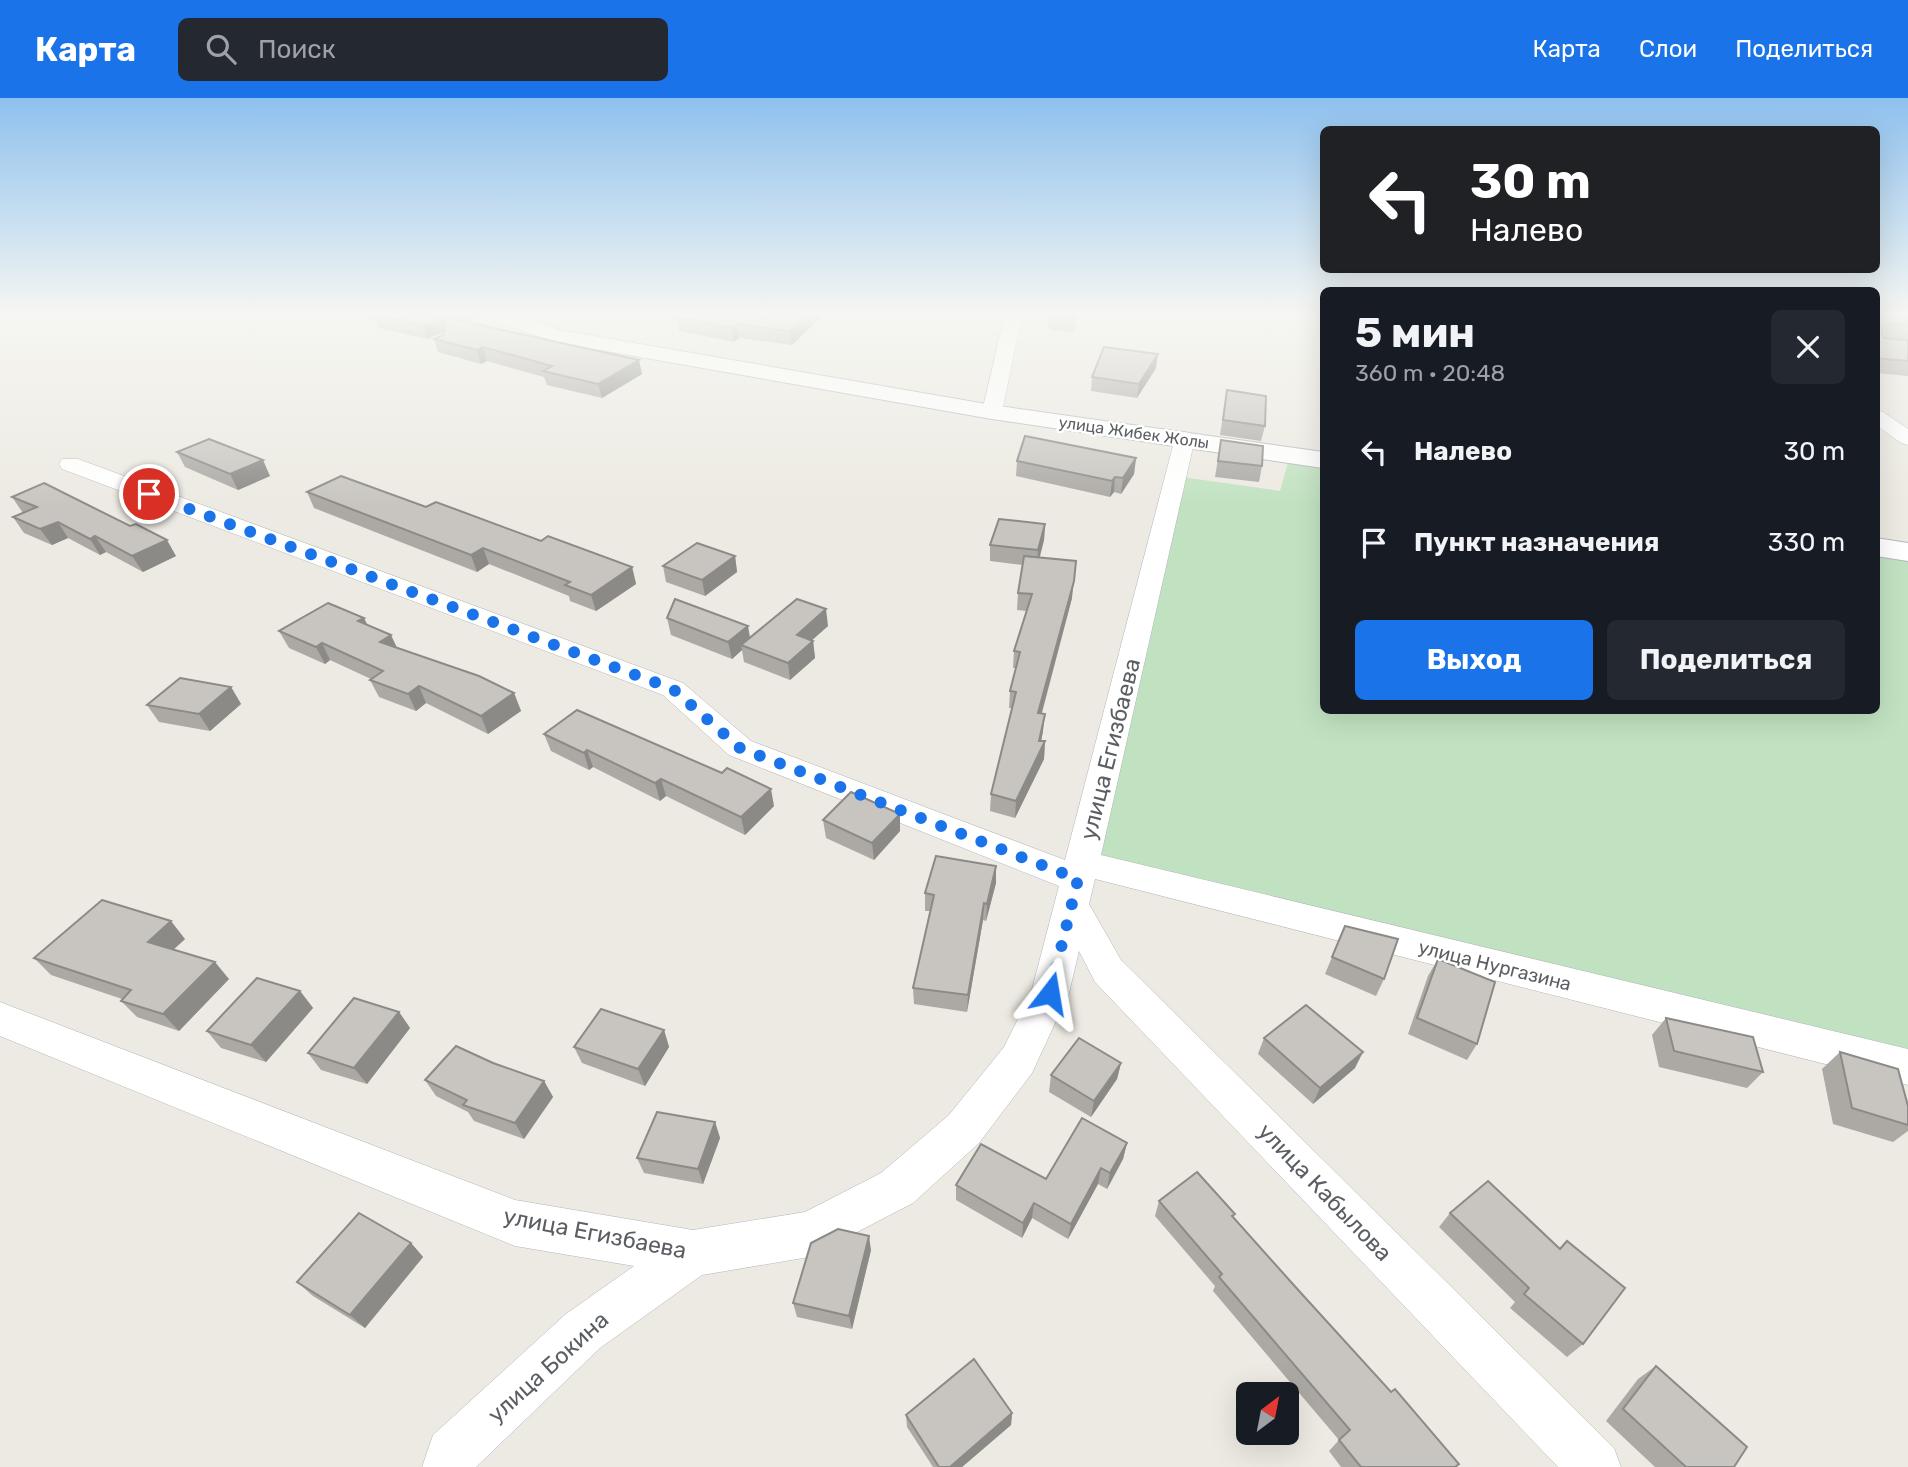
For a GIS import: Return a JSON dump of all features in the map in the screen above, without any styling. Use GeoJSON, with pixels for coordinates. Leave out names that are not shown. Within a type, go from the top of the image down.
{"type":"FeatureCollection","features":[{"type":"Feature","properties":{"kind":"main road","name":"улица Жибек Жолы"},"geometry":{"type":"LineString","coordinates":[[796,378],[992,412],[1320,460]]}},
{"type":"Feature","properties":{"kind":"main road"},"geometry":{"type":"LineString","coordinates":[[1880,548],[1908,552]]}},
{"type":"Feature","properties":{"kind":"street"},"geometry":{"type":"LineString","coordinates":[[992,412],[1000,378]]}},
{"type":"Feature","properties":{"kind":"street"},"geometry":{"type":"LineString","coordinates":[[1880,418],[1908,423]]}},
{"type":"Feature","properties":{"kind":"street"},"geometry":{"type":"LineString","coordinates":[[1880,419],[1908,439]]}},
{"type":"Feature","properties":{"kind":"street","name":"улица Егизбаева"},"geometry":{"type":"LineString","coordinates":[[0,1019],[515,1223],[693,1253],[809,1234],[897,1188],[964,1129],[1018,1060],[1050,993],[1185,438]]}},
{"type":"Feature","properties":{"kind":"street","name":"улица Нургазина"},"geometry":{"type":"LineString","coordinates":[[70,464],[673,689],[740,748],[1078,882],[1908,1067]]}},
{"type":"Feature","properties":{"kind":"street","name":"улица Кабылова"},"geometry":{"type":"LineString","coordinates":[[1078,882],[1108,971],[1595,1467]]}},
{"type":"Feature","properties":{"kind":"street","name":"улица Бокина"},"geometry":{"type":"LineString","coordinates":[[448,1467],[452,1454],[583,1331],[693,1253]]}},
{"type":"Feature","properties":{"kind":"green space"},"geometry":{"type":"Polygon","coordinates":[[[1288,462],[1320,467],[1320,714],[1880,714],[1880,555],[1908,559],[1908,1055],[1086,858],[1182,477],[1280,491],[1288,462]]]}},
{"type":"Feature","properties":{"kind":"building"},"geometry":{"type":"Polygon","coordinates":[[[572,378],[608,378],[598,384],[572,378]]]}},
{"type":"Feature","properties":{"kind":"building"},"geometry":{"type":"Polygon","coordinates":[[[1098,378],[1143,378],[1139,384],[1098,378]]]}},
{"type":"Feature","properties":{"kind":"building"},"geometry":{"type":"Polygon","coordinates":[[[1227,390],[1266,396],[1265,426],[1223,420],[1227,390]]]}},
{"type":"Feature","properties":{"kind":"building"},"geometry":{"type":"Polygon","coordinates":[[[1025,436],[1136,458],[1123,478],[1115,477],[1112,481],[1017,461],[1025,436]]]}},
{"type":"Feature","properties":{"kind":"building"},"geometry":{"type":"Polygon","coordinates":[[[209,439],[263,460],[230,474],[177,452],[209,439]]]}},
{"type":"Feature","properties":{"kind":"building"},"geometry":{"type":"Polygon","coordinates":[[[1221,440],[1263,446],[1262,466],[1218,461],[1221,440]]]}},
{"type":"Feature","properties":{"kind":"building"},"geometry":{"type":"Polygon","coordinates":[[[341,476],[426,507],[436,502],[541,541],[548,536],[632,567],[591,595],[565,585],[570,582],[483,548],[471,555],[307,492],[341,476]]]}},
{"type":"Feature","properties":{"kind":"building"},"geometry":{"type":"Polygon","coordinates":[[[44,483],[130,526],[136,524],[167,540],[132,556],[95,536],[90,539],[58,522],[40,529],[13,517],[37,507],[12,497],[44,483]]]}},
{"type":"Feature","properties":{"kind":"building"},"geometry":{"type":"Polygon","coordinates":[[[999,519],[1045,524],[1038,550],[990,545],[999,519]]]}},
{"type":"Feature","properties":{"kind":"building"},"geometry":{"type":"Polygon","coordinates":[[[697,543],[735,556],[702,580],[663,566],[697,543]]]}},
{"type":"Feature","properties":{"kind":"building"},"geometry":{"type":"Polygon","coordinates":[[[1024,556],[1076,561],[1074,581],[1038,713],[1045,714],[1039,741],[1045,741],[1016,801],[991,794],[1016,692],[1010,691],[1020,652],[1014,651],[1032,594],[1018,593],[1024,556]]]}},
{"type":"Feature","properties":{"kind":"building"},"geometry":{"type":"Polygon","coordinates":[[[675,599],[748,626],[728,642],[667,618],[675,599]]]}},
{"type":"Feature","properties":{"kind":"building"},"geometry":{"type":"Polygon","coordinates":[[[797,599],[826,609],[797,635],[813,641],[788,663],[741,645],[797,599]]]}},
{"type":"Feature","properties":{"kind":"building"},"geometry":{"type":"Polygon","coordinates":[[[328,603],[364,618],[358,621],[391,635],[380,642],[479,676],[514,693],[481,716],[419,686],[408,694],[370,680],[383,671],[322,643],[316,647],[279,631],[328,603]]]}},
{"type":"Feature","properties":{"kind":"building"},"geometry":{"type":"Polygon","coordinates":[[[180,678],[231,687],[199,714],[147,705],[180,678]]]}},
{"type":"Feature","properties":{"kind":"building"},"geometry":{"type":"Polygon","coordinates":[[[577,710],[722,773],[727,768],[771,789],[741,817],[661,779],[655,783],[587,750],[584,753],[544,734],[577,710]]]}},
{"type":"Feature","properties":{"kind":"building"},"geometry":{"type":"Polygon","coordinates":[[[851,792],[900,814],[872,843],[823,820],[851,792]]]}},
{"type":"Feature","properties":{"kind":"building"},"geometry":{"type":"Polygon","coordinates":[[[936,856],[996,866],[987,904],[984,903],[968,995],[913,988],[934,895],[925,893],[936,856]]]}},
{"type":"Feature","properties":{"kind":"building"},"geometry":{"type":"Polygon","coordinates":[[[102,900],[171,921],[148,942],[215,962],[163,1014],[121,1001],[131,990],[34,958],[102,900]]]}},
{"type":"Feature","properties":{"kind":"building"},"geometry":{"type":"Polygon","coordinates":[[[1345,926],[1398,939],[1384,979],[1332,957],[1345,926]]]}},
{"type":"Feature","properties":{"kind":"building"},"geometry":{"type":"Polygon","coordinates":[[[1438,959],[1495,982],[1477,1044],[1417,1018],[1438,959]]]}},
{"type":"Feature","properties":{"kind":"building"},"geometry":{"type":"Polygon","coordinates":[[[257,978],[300,991],[251,1045],[207,1031],[257,978]]]}},
{"type":"Feature","properties":{"kind":"building"},"geometry":{"type":"Polygon","coordinates":[[[354,998],[399,1012],[354,1068],[308,1053],[354,998]]]}},
{"type":"Feature","properties":{"kind":"building"},"geometry":{"type":"Polygon","coordinates":[[[1306,1005],[1363,1052],[1320,1088],[1264,1038],[1306,1005]]]}},
{"type":"Feature","properties":{"kind":"building"},"geometry":{"type":"Polygon","coordinates":[[[601,1009],[664,1030],[638,1069],[574,1047],[601,1009]]]}},
{"type":"Feature","properties":{"kind":"building"},"geometry":{"type":"Polygon","coordinates":[[[1666,1018],[1753,1037],[1763,1072],[1674,1051],[1666,1018]]]}},
{"type":"Feature","properties":{"kind":"building"},"geometry":{"type":"Polygon","coordinates":[[[1079,1038],[1121,1063],[1094,1101],[1051,1075],[1079,1038]]]}},
{"type":"Feature","properties":{"kind":"building"},"geometry":{"type":"Polygon","coordinates":[[[456,1046],[493,1063],[544,1081],[515,1123],[463,1105],[467,1100],[425,1080],[456,1046]]]}},
{"type":"Feature","properties":{"kind":"building"},"geometry":{"type":"Polygon","coordinates":[[[1840,1052],[1898,1069],[1908,1106],[1908,1125],[1852,1108],[1840,1052]]]}},
{"type":"Feature","properties":{"kind":"building"},"geometry":{"type":"Polygon","coordinates":[[[657,1112],[715,1122],[698,1169],[637,1158],[657,1112]]]}},
{"type":"Feature","properties":{"kind":"building"},"geometry":{"type":"Polygon","coordinates":[[[1082,1118],[1127,1143],[1110,1173],[1101,1168],[1071,1224],[1034,1203],[1023,1223],[956,1185],[981,1144],[1046,1179],[1082,1118]]]}},
{"type":"Feature","properties":{"kind":"building"},"geometry":{"type":"Polygon","coordinates":[[[1197,1172],[1300,1292],[1391,1392],[1395,1389],[1459,1464],[1455,1467],[1361,1467],[1339,1440],[1350,1430],[1219,1277],[1222,1274],[1159,1201],[1197,1172]]]}},
{"type":"Feature","properties":{"kind":"building"},"geometry":{"type":"Polygon","coordinates":[[[1488,1181],[1560,1249],[1567,1241],[1625,1288],[1583,1344],[1524,1294],[1529,1288],[1450,1213],[1488,1181]]]}},
{"type":"Feature","properties":{"kind":"building"},"geometry":{"type":"Polygon","coordinates":[[[359,1213],[411,1243],[350,1315],[297,1282],[359,1213]]]}},
{"type":"Feature","properties":{"kind":"building"},"geometry":{"type":"Polygon","coordinates":[[[838,1229],[869,1236],[849,1316],[793,1303],[811,1243],[838,1229]]]}},
{"type":"Feature","properties":{"kind":"building"},"geometry":{"type":"Polygon","coordinates":[[[974,1359],[1012,1413],[950,1467],[939,1467],[906,1415],[974,1359]]]}},
{"type":"Feature","properties":{"kind":"building"},"geometry":{"type":"Polygon","coordinates":[[[1656,1366],[1747,1447],[1734,1467],[1686,1467],[1623,1409],[1656,1366]]]}},
{"type":"Feature","properties":{"kind":"route"},"geometry":{"type":"LineString","coordinates":[[149,494],[673,689],[740,748],[1078,879],[1050,993]]}}]}
